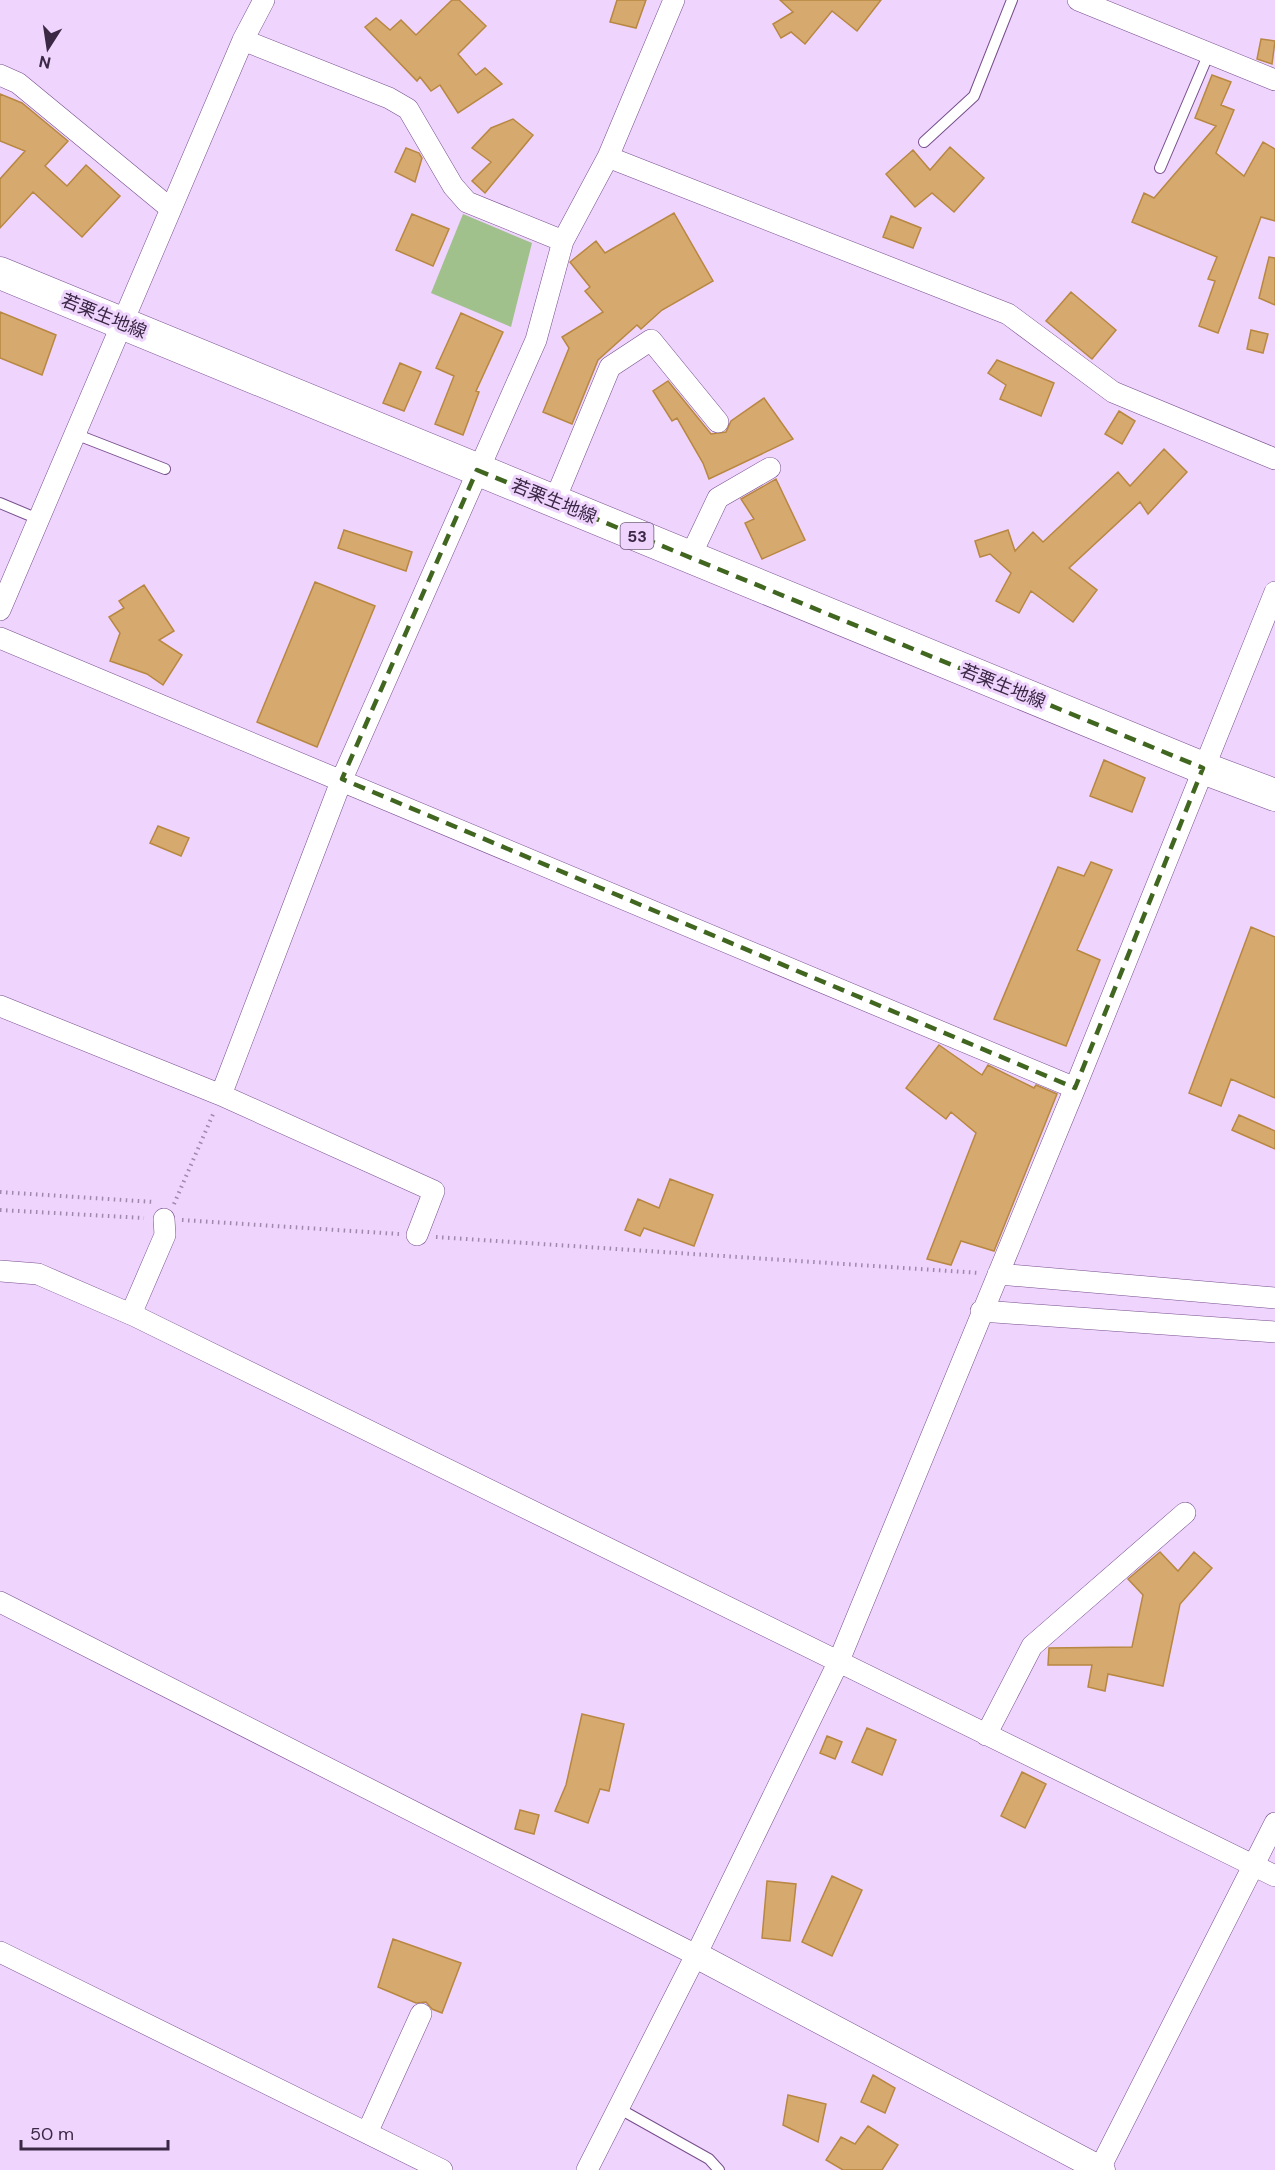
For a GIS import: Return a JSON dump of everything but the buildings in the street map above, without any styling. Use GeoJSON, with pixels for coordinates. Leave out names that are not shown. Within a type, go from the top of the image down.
{"type":"FeatureCollection","features":[{"type":"Feature","properties":{"kind":"main road","name":"若栗生地線"},"geometry":{"type":"LineString","coordinates":[[0,273],[1203,768],[1275,795]]}},
{"type":"Feature","properties":{"kind":"street"},"geometry":{"type":"LineString","coordinates":[[0,610],[243,40],[264,0]]}},
{"type":"Feature","properties":{"kind":"street"},"geometry":{"type":"LineString","coordinates":[[221,1095],[342,779],[536,340],[563,241],[608,157],[674,0]]}},
{"type":"Feature","properties":{"kind":"street"},"geometry":{"type":"LineString","coordinates":[[1078,0],[1275,80]]}},
{"type":"Feature","properties":{"kind":"street"},"geometry":{"type":"LineString","coordinates":[[243,40],[389,98],[408,109],[453,186],[467,202],[563,241]]}},
{"type":"Feature","properties":{"kind":"street"},"geometry":{"type":"LineString","coordinates":[[0,75],[18,83],[171,209]]}},
{"type":"Feature","properties":{"kind":"street"},"geometry":{"type":"LineString","coordinates":[[608,157],[1008,314],[1113,392],[1275,459]]}},
{"type":"Feature","properties":{"kind":"street"},"geometry":{"type":"LineString","coordinates":[[554,502],[610,367],[651,340],[718,422]]}},
{"type":"Feature","properties":{"kind":"street"},"geometry":{"type":"LineString","coordinates":[[690,557],[718,498],[770,468]]}},
{"type":"Feature","properties":{"kind":"street"},"geometry":{"type":"LineString","coordinates":[[586,2170],[696,1955],[838,1663],[981,1311],[1075,1088],[1275,592]]}},
{"type":"Feature","properties":{"kind":"street"},"geometry":{"type":"LineString","coordinates":[[0,638],[342,779],[1075,1088]]}},
{"type":"Feature","properties":{"kind":"street"},"geometry":{"type":"LineString","coordinates":[[0,1006],[221,1095],[434,1191],[417,1235]]}},
{"type":"Feature","properties":{"kind":"street"},"geometry":{"type":"LineString","coordinates":[[131,1314],[165,1235],[164,1219]]}},
{"type":"Feature","properties":{"kind":"street"},"geometry":{"type":"LineString","coordinates":[[0,1271],[38,1274],[131,1314],[1275,1876]]}},
{"type":"Feature","properties":{"kind":"street"},"geometry":{"type":"LineString","coordinates":[[998,1274],[1275,1298]]}},
{"type":"Feature","properties":{"kind":"street"},"geometry":{"type":"LineString","coordinates":[[981,1311],[1275,1332]]}},
{"type":"Feature","properties":{"kind":"street"},"geometry":{"type":"LineString","coordinates":[[986,1735],[1032,1646],[1185,1514]]}},
{"type":"Feature","properties":{"kind":"street"},"geometry":{"type":"LineString","coordinates":[[0,1602],[696,1955],[1100,2170],[1275,1823]]}},
{"type":"Feature","properties":{"kind":"street"},"geometry":{"type":"LineString","coordinates":[[0,1952],[442,2170]]}},
{"type":"Feature","properties":{"kind":"street"},"geometry":{"type":"LineString","coordinates":[[367,2133],[421,2014]]}},
{"type":"Feature","properties":{"kind":"lane"},"geometry":{"type":"LineString","coordinates":[[924,142],[974,96],[1012,0]]}},
{"type":"Feature","properties":{"kind":"lane"},"geometry":{"type":"LineString","coordinates":[[1160,168],[1209,53]]}},
{"type":"Feature","properties":{"kind":"lane"},"geometry":{"type":"LineString","coordinates":[[75,434],[165,469]]}},
{"type":"Feature","properties":{"kind":"lane"},"geometry":{"type":"LineString","coordinates":[[0,503],[39,519]]}},
{"type":"Feature","properties":{"kind":"lane"},"geometry":{"type":"LineString","coordinates":[[618,2108],[709,2159],[719,2170]]}},
{"type":"Feature","properties":{"kind":"path"},"geometry":{"type":"LineString","coordinates":[[0,1192],[175,1204],[221,1095]]}},
{"type":"Feature","properties":{"kind":"path"},"geometry":{"type":"LineString","coordinates":[[0,1210],[998,1274]]}},
{"type":"Feature","properties":{"kind":"highlighted area"},"geometry":{"type":"Polygon","coordinates":[[[477,470],[1203,768],[1075,1088],[342,779],[477,470]]]}},
{"type":"Feature","properties":{"kind":"green space"},"geometry":{"type":"Polygon","coordinates":[[[463,214],[532,243],[511,327],[431,293],[463,214]]]}}]}
